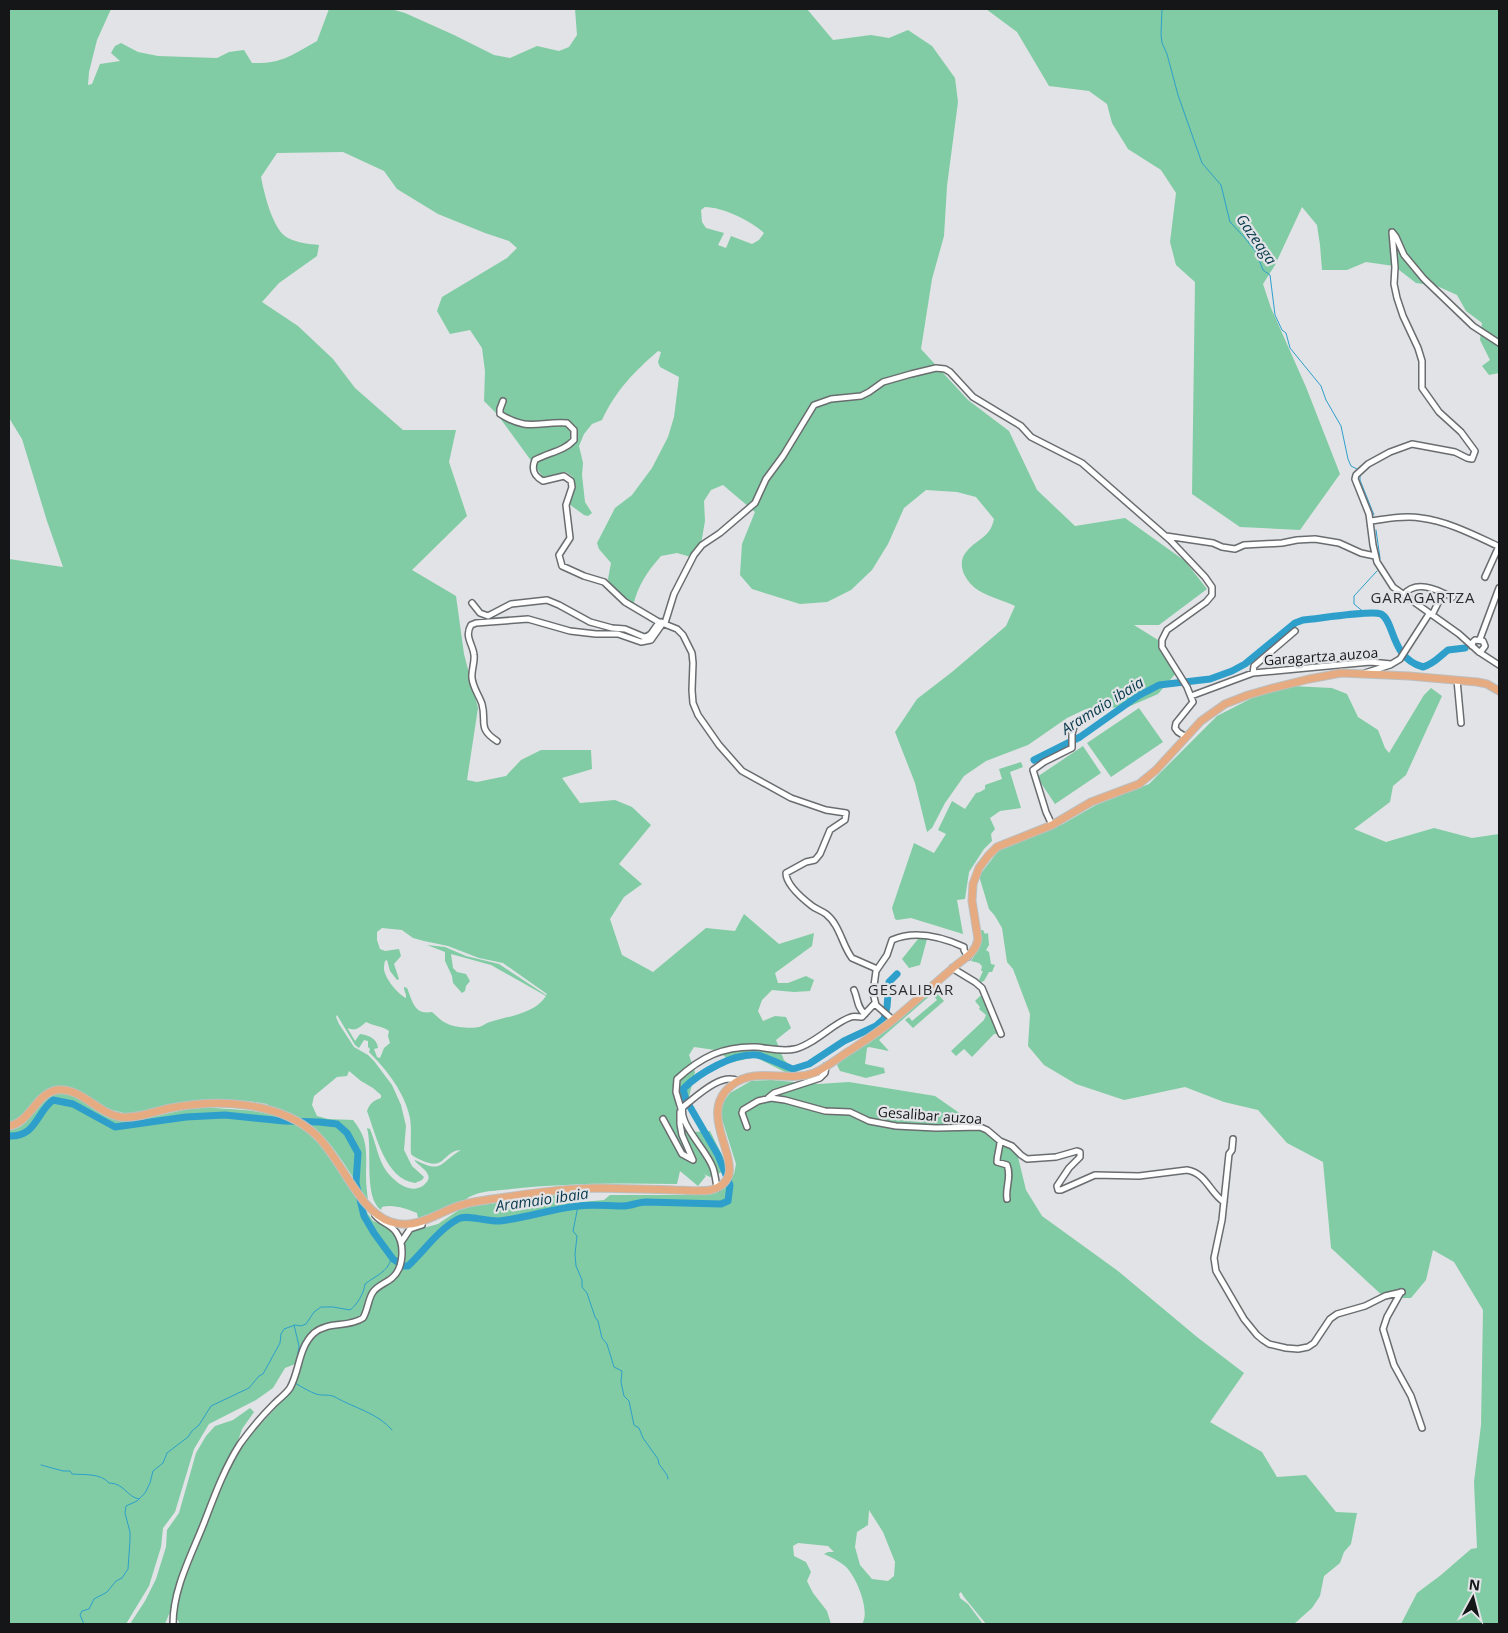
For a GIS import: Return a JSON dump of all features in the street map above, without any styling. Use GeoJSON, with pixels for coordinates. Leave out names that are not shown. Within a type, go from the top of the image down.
{"type":"FeatureCollection","features":[{"type":"Feature","properties":{"kind":"main road"},"geometry":{"type":"LineString","coordinates":[[9,1126],[24,1119],[46,1095],[60,1090],[70,1091],[110,1114],[120,1117],[133,1117],[182,1106],[209,1104],[260,1107],[292,1118],[308,1128],[330,1151],[365,1203],[386,1220],[402,1224],[428,1220],[466,1204],[564,1189],[701,1191],[717,1188],[725,1180],[730,1170],[730,1160],[719,1128],[717,1110],[724,1092],[738,1081],[762,1075],[804,1075],[814,1073],[891,1018],[968,957],[978,942],[972,896],[973,884],[979,868],[997,847],[1052,826],[1091,802],[1139,784],[1156,770],[1186,737],[1213,712],[1241,697],[1328,675],[1362,674],[1482,683],[1499,692]]}},
{"type":"Feature","properties":{"kind":"street"},"geometry":{"type":"LineString","coordinates":[[1499,343],[1473,326],[1424,279],[1404,255],[1392,232],[1395,267],[1394,284],[1403,316],[1418,348],[1422,362],[1422,388],[1439,412],[1467,439],[1475,451],[1472,459],[1455,452],[1412,444],[1390,452],[1368,464],[1356,475],[1355,479],[1369,514],[1375,556],[1384,575],[1393,587],[1499,665]]}},
{"type":"Feature","properties":{"kind":"street"},"geometry":{"type":"LineString","coordinates":[[498,741],[488,734],[482,722],[482,704],[472,678],[474,654],[468,636],[471,625],[528,619],[570,631],[618,634],[641,642],[652,640],[663,623],[674,594],[694,555],[702,545],[720,533],[755,502],[766,479],[783,456],[814,405],[831,399],[861,396],[883,382],[936,368],[945,369],[950,372],[973,397],[1021,426],[1030,437],[1082,463],[1165,536],[1205,577],[1212,587],[1212,595],[1206,602],[1167,630],[1162,640],[1162,647],[1193,702],[1176,723],[1175,728],[1186,737]]}},
{"type":"Feature","properties":{"kind":"street"},"geometry":{"type":"LineString","coordinates":[[503,402],[500,414],[508,419],[534,425],[567,423],[574,430],[574,440],[570,445],[561,451],[542,456],[535,460],[533,466],[533,472],[544,481],[564,476],[571,481],[572,487],[566,505],[570,538],[559,555],[562,566],[584,576],[604,582],[625,602],[640,612],[677,629],[684,636],[690,647],[693,663],[693,703],[698,715],[719,745],[742,770],[791,798],[826,810],[846,813],[845,820],[830,830],[820,854],[815,860],[791,869],[786,873],[786,877],[813,907],[828,915],[839,932],[850,956],[876,969]]}},
{"type":"Feature","properties":{"kind":"street"},"geometry":{"type":"LineString","coordinates":[[1370,521],[1405,517],[1421,518],[1444,524],[1499,546],[1485,577]]}},
{"type":"Feature","properties":{"kind":"street"},"geometry":{"type":"LineString","coordinates":[[1165,536],[1213,543],[1235,549],[1244,545],[1315,539],[1339,543],[1361,554],[1375,556]]}},
{"type":"Feature","properties":{"kind":"street"},"geometry":{"type":"LineString","coordinates":[[1403,594],[1408,589],[1418,586],[1432,588],[1453,598]]}},
{"type":"Feature","properties":{"kind":"street"},"geometry":{"type":"LineString","coordinates":[[1480,640],[1499,588]]}},
{"type":"Feature","properties":{"kind":"street"},"geometry":{"type":"LineString","coordinates":[[1362,674],[1391,664],[1403,655],[1443,593]]}},
{"type":"Feature","properties":{"kind":"street"},"geometry":{"type":"LineString","coordinates":[[472,602],[480,613],[488,616],[511,604],[538,600],[549,601],[590,622],[612,628],[625,629],[644,637],[650,635],[658,623],[663,623]]}},
{"type":"Feature","properties":{"kind":"street","name":"Garagartza auzoa"},"geometry":{"type":"LineString","coordinates":[[1253,673],[1254,666],[1295,631]]}},
{"type":"Feature","properties":{"kind":"street"},"geometry":{"type":"LineString","coordinates":[[1470,644],[1474,640],[1484,642],[1485,645],[1479,652]]}},
{"type":"Feature","properties":{"kind":"street","name":"Garagartza auzoa"},"geometry":{"type":"LineString","coordinates":[[1191,696],[1253,673],[1370,662],[1391,664]]}},
{"type":"Feature","properties":{"kind":"street"},"geometry":{"type":"LineString","coordinates":[[1457,680],[1461,722]]}},
{"type":"Feature","properties":{"kind":"street"},"geometry":{"type":"LineString","coordinates":[[1052,826],[1034,770],[1044,762],[1072,748],[1075,723]]}},
{"type":"Feature","properties":{"kind":"street"},"geometry":{"type":"LineString","coordinates":[[891,1018],[875,1003],[872,993],[876,969],[886,955],[892,940],[909,934],[927,936],[961,945],[964,947],[968,957]]}},
{"type":"Feature","properties":{"kind":"street"},"geometry":{"type":"LineString","coordinates":[[952,968],[982,988],[1000,1034]]}},
{"type":"Feature","properties":{"kind":"street"},"geometry":{"type":"LineString","coordinates":[[854,990],[864,1016]]}},
{"type":"Feature","properties":{"kind":"street"},"geometry":{"type":"LineString","coordinates":[[717,1188],[713,1167],[699,1143],[691,1134],[682,1112],[676,1092],[677,1078],[694,1064],[713,1054],[741,1047],[795,1049],[818,1038],[852,1017],[864,1016],[875,1003]]}},
{"type":"Feature","properties":{"kind":"street"},"geometry":{"type":"LineString","coordinates":[[747,1127],[742,1113],[743,1110],[774,1093],[820,1078],[825,1073],[826,1066]]}},
{"type":"Feature","properties":{"kind":"street"},"geometry":{"type":"LineString","coordinates":[[662,1119],[682,1154],[693,1160],[685,1144],[680,1124],[680,1112],[682,1112],[683,1107],[714,1084],[725,1079],[738,1081]]}},
{"type":"Feature","properties":{"kind":"street","name":"Gesalibar auzoa"},"geometry":{"type":"LineString","coordinates":[[768,1098],[785,1100],[825,1111],[850,1112],[869,1121],[896,1126],[936,1128],[980,1127],[987,1130],[1000,1141],[1012,1146],[1028,1159],[1080,1152],[1080,1157],[1069,1168],[1057,1186],[1058,1190],[1095,1176],[1139,1176],[1187,1170],[1195,1172],[1201,1177],[1224,1202]]}},
{"type":"Feature","properties":{"kind":"street"},"geometry":{"type":"LineString","coordinates":[[1233,1139],[1222,1224],[1214,1258],[1216,1272],[1244,1319],[1257,1335],[1269,1344],[1298,1349],[1311,1346],[1330,1319],[1337,1314],[1365,1306],[1385,1296],[1402,1292],[1383,1325],[1383,1334],[1394,1365],[1410,1396],[1422,1428]]}},
{"type":"Feature","properties":{"kind":"street"},"geometry":{"type":"LineString","coordinates":[[1000,1141],[997,1162],[1007,1165],[1009,1170],[1007,1200]]}},
{"type":"Feature","properties":{"kind":"street"},"geometry":{"type":"LineString","coordinates":[[374,1212],[380,1221],[396,1230],[402,1241]]}},
{"type":"Feature","properties":{"kind":"street"},"geometry":{"type":"LineString","coordinates":[[173,1624],[180,1584],[220,1481],[240,1444],[287,1392],[297,1369],[303,1348],[309,1338],[315,1332],[325,1327],[352,1324],[364,1318],[372,1293],[392,1278],[399,1268],[402,1241],[405,1235],[410,1229],[426,1224],[428,1220]]}},
{"type":"Feature","properties":{"kind":"street"},"geometry":{"type":"LineString","coordinates":[[402,1224],[405,1235]]}},
{"type":"Feature","properties":{"kind":"street"},"geometry":{"type":"LineString","coordinates":[[398,1234],[402,1224]]}},
{"type":"Feature","properties":{"kind":"street"},"geometry":{"type":"LineString","coordinates":[[168,1624],[173,1618]]}},
{"type":"Feature","properties":{"kind":"green space"},"geometry":{"type":"Polygon","coordinates":[[[9,9],[111,9],[97,40],[89,72],[88,85],[92,84],[100,64],[120,61],[111,53],[115,46],[121,43],[138,52],[158,56],[217,58],[229,52],[244,50],[252,63],[279,60],[317,41],[329,9],[391,9],[405,13],[494,55],[510,58],[537,46],[559,51],[569,47],[577,35],[575,9],[807,9],[833,40],[871,35],[889,38],[908,30],[932,46],[955,78],[958,102],[947,186],[944,236],[932,279],[921,349],[968,400],[1009,431],[1037,490],[1075,526],[1125,518],[1185,561],[1207,589],[1159,625],[1134,625],[1158,640],[1177,672],[1158,694],[1128,707],[1086,709],[1067,718],[1028,745],[986,761],[964,776],[945,803],[932,828],[927,832],[915,783],[895,732],[917,699],[1006,626],[1015,606],[979,591],[971,584],[963,571],[962,561],[964,556],[971,547],[987,534],[994,519],[976,497],[957,492],[926,490],[904,508],[888,544],[872,570],[851,590],[827,602],[800,604],[752,589],[740,575],[742,544],[755,512],[723,485],[711,490],[704,501],[705,521],[701,544],[691,557],[677,553],[661,556],[644,579],[633,606],[610,585],[608,579],[611,563],[599,549],[597,543],[615,508],[632,495],[652,468],[668,437],[674,417],[679,377],[660,367],[658,362],[661,352],[658,351],[633,374],[613,400],[602,420],[592,424],[584,434],[579,446],[583,463],[582,475],[585,502],[592,513],[588,516],[584,515],[569,504],[574,485],[573,477],[566,472],[543,477],[497,414],[484,401],[485,371],[482,348],[470,330],[450,334],[437,311],[442,297],[507,258],[517,248],[509,241],[438,214],[397,189],[384,171],[343,152],[277,153],[261,177],[274,220],[278,228],[288,238],[319,245],[317,256],[279,283],[262,302],[298,326],[333,359],[355,388],[403,430],[456,430],[449,462],[467,516],[412,570],[456,596],[464,654],[478,708],[467,780],[477,782],[506,776],[521,760],[541,750],[591,750],[592,769],[562,778],[580,803],[615,800],[632,807],[651,825],[619,864],[642,884],[624,897],[610,919],[622,955],[653,972],[706,928],[735,931],[744,914],[779,944],[814,933],[812,946],[775,973],[778,983],[788,983],[806,976],[814,980],[810,991],[772,990],[762,1000],[758,1011],[763,1021],[775,1016],[786,1017],[791,1028],[776,1040],[784,1060],[798,1072],[785,1072],[755,1057],[733,1062],[715,1050],[694,1047],[689,1055],[695,1072],[689,1097],[676,1107],[686,1131],[710,1131],[725,1161],[722,1172],[710,1177],[704,1174],[706,1176],[698,1186],[680,1171],[677,1184],[573,1185],[486,1192],[418,1218],[417,1213],[400,1207],[382,1207],[381,1210],[375,1204],[370,1184],[369,1137],[367,1128],[370,1129],[379,1157],[387,1172],[399,1184],[409,1188],[419,1188],[424,1185],[429,1176],[415,1160],[436,1166],[444,1163],[461,1150],[455,1151],[435,1164],[421,1160],[411,1154],[410,1118],[400,1091],[389,1074],[369,1052],[368,1041],[364,1040],[359,1048],[355,1045],[337,1015],[339,1024],[354,1047],[374,1061],[392,1085],[401,1105],[406,1126],[404,1150],[412,1166],[424,1177],[422,1180],[415,1183],[405,1180],[389,1165],[378,1143],[367,1111],[372,1103],[381,1098],[381,1095],[349,1071],[347,1076],[337,1077],[314,1096],[312,1105],[317,1116],[328,1119],[353,1120],[358,1127],[366,1146],[368,1200],[335,1150],[319,1132],[301,1119],[267,1104],[249,1101],[207,1100],[181,1103],[128,1114],[108,1109],[75,1089],[58,1087],[23,1117],[9,1123],[9,559],[63,567],[22,439],[9,418],[9,9]],[[705,207],[701,210],[702,222],[706,228],[724,233],[718,245],[726,248],[731,236],[752,244],[759,240],[764,233],[759,228],[736,216],[720,209],[705,207]],[[382,928],[377,932],[380,949],[385,951],[399,949],[401,956],[394,964],[399,979],[397,980],[390,971],[387,960],[384,963],[385,973],[392,986],[406,998],[404,987],[407,988],[413,1003],[418,1009],[432,1012],[451,1025],[476,1028],[489,1022],[528,1011],[546,996],[491,965],[451,954],[453,968],[457,972],[466,974],[470,981],[462,993],[453,983],[445,961],[445,952],[427,945],[445,947],[466,956],[499,964],[547,994],[503,963],[479,958],[448,946],[413,938],[402,930],[382,928]],[[366,1022],[360,1027],[348,1029],[355,1041],[360,1034],[374,1039],[378,1048],[374,1049],[377,1057],[380,1058],[384,1048],[390,1043],[389,1031],[366,1022]]]}},
{"type":"Feature","properties":{"kind":"green space"},"geometry":{"type":"Polygon","coordinates":[[[986,9],[1499,9],[1499,373],[1489,375],[1482,366],[1490,360],[1480,340],[1482,323],[1466,311],[1457,295],[1437,286],[1416,283],[1394,266],[1366,262],[1347,270],[1322,270],[1317,225],[1302,207],[1275,265],[1263,284],[1271,308],[1306,387],[1340,474],[1300,530],[1240,527],[1192,494],[1195,282],[1176,265],[1170,242],[1176,193],[1161,170],[1128,149],[1112,123],[1107,104],[1089,91],[1049,86],[1017,32],[986,9]]]}},
{"type":"Feature","properties":{"kind":"green space"},"geometry":{"type":"Polygon","coordinates":[[[1291,686],[1332,688],[1347,694],[1358,717],[1378,730],[1389,753],[1424,695],[1431,688],[1442,696],[1406,775],[1393,786],[1390,802],[1354,829],[1386,842],[1434,828],[1472,838],[1499,834],[1499,1624],[1401,1624],[1417,1593],[1471,1549],[1477,1548],[1474,1482],[1481,1425],[1483,1310],[1454,1262],[1433,1250],[1426,1280],[1411,1298],[1385,1298],[1331,1248],[1323,1162],[1287,1143],[1258,1110],[1224,1102],[1185,1087],[1124,1100],[1076,1084],[1044,1065],[1028,1046],[1030,1014],[1013,969],[1007,962],[1002,928],[989,909],[979,876],[999,850],[1063,824],[1096,805],[1149,784],[1217,716],[1256,696],[1291,686]]]}},
{"type":"Feature","properties":{"kind":"green space"},"geometry":{"type":"Polygon","coordinates":[[[1139,708],[1163,742],[1111,777],[1087,743],[1139,708]]]}},
{"type":"Feature","properties":{"kind":"green space"},"geometry":{"type":"Polygon","coordinates":[[[1083,746],[1101,773],[1055,804],[1037,777],[1083,746]]]}},
{"type":"Feature","properties":{"kind":"green space"},"geometry":{"type":"Polygon","coordinates":[[[1021,762],[1023,767],[1010,772],[1021,808],[1000,811],[990,818],[995,829],[991,834],[992,841],[984,849],[969,872],[965,899],[957,900],[963,934],[911,918],[895,919],[892,908],[914,843],[934,853],[946,834],[938,830],[952,801],[965,809],[976,793],[985,789],[985,785],[1002,779],[999,769],[1021,762]]]}},
{"type":"Feature","properties":{"kind":"green space"},"geometry":{"type":"Polygon","coordinates":[[[980,930],[983,930],[985,934],[988,933],[989,945],[986,950],[989,952],[991,964],[995,965],[992,972],[989,972],[984,981],[981,982],[979,980],[983,971],[981,971],[982,966],[971,961],[979,946],[980,930]]]}},
{"type":"Feature","properties":{"kind":"green space"},"geometry":{"type":"Polygon","coordinates":[[[918,939],[927,939],[920,965],[909,968],[902,959],[918,939]]]}},
{"type":"Feature","properties":{"kind":"green space"},"geometry":{"type":"Polygon","coordinates":[[[934,988],[944,1001],[913,1028],[905,1020],[909,1017],[912,1021],[937,1000],[932,994],[879,1040],[889,1051],[867,1048],[865,1064],[884,1068],[885,1073],[866,1078],[840,1071],[837,1065],[840,1061],[880,1035],[934,988]]]}},
{"type":"Feature","properties":{"kind":"green space"},"geometry":{"type":"Polygon","coordinates":[[[980,996],[984,997],[998,1034],[994,1034],[972,1057],[964,1049],[956,1056],[951,1051],[984,1020],[986,1015],[979,1009],[980,1007],[975,1001],[980,996]]]}},
{"type":"Feature","properties":{"kind":"green space"},"geometry":{"type":"Polygon","coordinates":[[[771,1080],[818,1084],[849,1082],[935,1096],[1017,1153],[1026,1190],[1042,1216],[1118,1271],[1197,1337],[1244,1373],[1210,1422],[1262,1452],[1277,1477],[1306,1475],[1336,1512],[1357,1513],[1351,1544],[1344,1552],[1340,1563],[1324,1576],[1320,1596],[1312,1608],[1294,1624],[986,1624],[961,1592],[959,1594],[960,1598],[968,1604],[983,1624],[862,1624],[865,1611],[854,1577],[840,1562],[824,1554],[834,1552],[828,1546],[798,1543],[793,1546],[794,1556],[806,1562],[811,1572],[807,1581],[813,1593],[827,1611],[831,1624],[178,1624],[179,1622],[176,1618],[178,1602],[184,1581],[230,1466],[242,1446],[291,1391],[300,1371],[295,1364],[285,1368],[273,1388],[256,1400],[209,1424],[194,1449],[175,1512],[163,1528],[161,1547],[149,1586],[126,1624],[9,1624],[9,1130],[17,1128],[29,1119],[51,1095],[66,1094],[104,1115],[120,1120],[135,1120],[190,1109],[207,1108],[244,1110],[280,1117],[301,1128],[321,1146],[373,1221],[386,1226],[394,1232],[404,1254],[404,1241],[409,1232],[438,1224],[459,1210],[474,1206],[558,1195],[559,1204],[604,1200],[610,1195],[694,1195],[716,1193],[724,1187],[734,1174],[736,1164],[722,1119],[722,1104],[730,1093],[751,1081],[771,1080]],[[869,1510],[868,1525],[857,1532],[855,1547],[860,1565],[872,1579],[888,1581],[894,1576],[895,1562],[883,1532],[869,1510]]]}},
{"type":"Feature","properties":{"kind":"green space"},"geometry":{"type":"Polygon","coordinates":[[[250,1408],[254,1412],[242,1429],[237,1444],[222,1471],[180,1578],[172,1611],[165,1624],[130,1624],[156,1579],[166,1547],[167,1530],[179,1513],[196,1453],[206,1436],[215,1426],[233,1420],[250,1408]]]}},
{"type":"Feature","properties":{"kind":"waterway","name":"Gazeaga"},"geometry":{"type":"LineString","coordinates":[[1162,9],[1162,43],[1202,163],[1221,185],[1230,222],[1256,252],[1263,270],[1270,275],[1275,315],[1282,330],[1286,333],[1290,348],[1321,386],[1326,400],[1341,426],[1351,466],[1357,469]]}},
{"type":"Feature","properties":{"kind":"waterway","name":"Gazeaga"},"geometry":{"type":"LineString","coordinates":[[1360,475],[1360,480],[1374,515]]}},
{"type":"Feature","properties":{"kind":"waterway","name":"Gazeaga"},"geometry":{"type":"LineString","coordinates":[[1376,530],[1380,558]]}},
{"type":"Feature","properties":{"kind":"waterway","name":"Gazeaga"},"geometry":{"type":"LineString","coordinates":[[1365,613],[1354,604],[1354,596],[1377,571]]}},
{"type":"Feature","properties":{"kind":"waterway","name":"Aramaio ibaia"},"geometry":{"type":"LineString","coordinates":[[1034,760],[1080,737],[1138,696],[1159,685],[1210,679],[1232,671],[1245,664],[1295,623],[1303,620],[1356,614],[1381,614],[1389,624],[1404,656],[1423,667],[1448,650],[1465,648]]}},
{"type":"Feature","properties":{"kind":"waterway","name":"Aramaio ibaia"},"geometry":{"type":"LineString","coordinates":[[9,1136],[25,1133],[53,1100],[73,1104],[115,1127],[186,1117],[225,1115],[337,1124],[347,1133],[358,1153],[356,1183],[364,1216],[393,1259],[403,1266],[408,1266],[444,1229],[462,1218],[499,1221],[584,1205],[623,1206],[646,1202],[721,1204],[728,1201],[730,1185],[718,1155],[686,1100],[683,1089],[717,1065],[748,1055],[765,1057],[793,1069],[809,1064],[844,1041],[876,1026],[884,1019],[889,982],[897,974]]}},
{"type":"Feature","properties":{"kind":"waterway"},"geometry":{"type":"LineString","coordinates":[[578,1206],[573,1231],[577,1236],[576,1266],[582,1280],[582,1287],[587,1293],[614,1367],[622,1371],[621,1382],[624,1396],[629,1401],[634,1425],[639,1428],[668,1479]]}},
{"type":"Feature","properties":{"kind":"waterway"},"geometry":{"type":"LineString","coordinates":[[84,1624],[80,1615],[82,1611],[89,1609],[94,1599],[107,1592],[116,1581],[122,1578],[128,1569],[130,1532],[125,1513],[126,1506],[137,1501],[145,1493],[153,1471],[163,1463],[167,1453],[188,1437],[199,1425],[211,1406],[249,1388],[263,1374],[280,1343],[281,1334],[284,1329],[306,1324],[314,1312],[321,1307],[350,1310],[360,1299],[365,1284],[384,1271],[391,1259],[393,1259]]}},
{"type":"Feature","properties":{"kind":"waterway"},"geometry":{"type":"LineString","coordinates":[[294,1325],[299,1346],[297,1360]]}},
{"type":"Feature","properties":{"kind":"waterway"},"geometry":{"type":"LineString","coordinates":[[295,1383],[316,1394],[333,1396],[365,1411],[380,1419],[392,1430]]}},
{"type":"Feature","properties":{"kind":"waterway"},"geometry":{"type":"LineString","coordinates":[[41,1465],[70,1471],[72,1474],[92,1475],[102,1478],[109,1483],[118,1485],[131,1496],[139,1499]]}},
{"type":"Feature","properties":{"kind":"district","name":"GARAGARTZA"},"geometry":{"type":"Point","coordinates":[1423,597]}},
{"type":"Feature","properties":{"kind":"district","name":"GESALIBAR"},"geometry":{"type":"Point","coordinates":[911,989]}}]}
